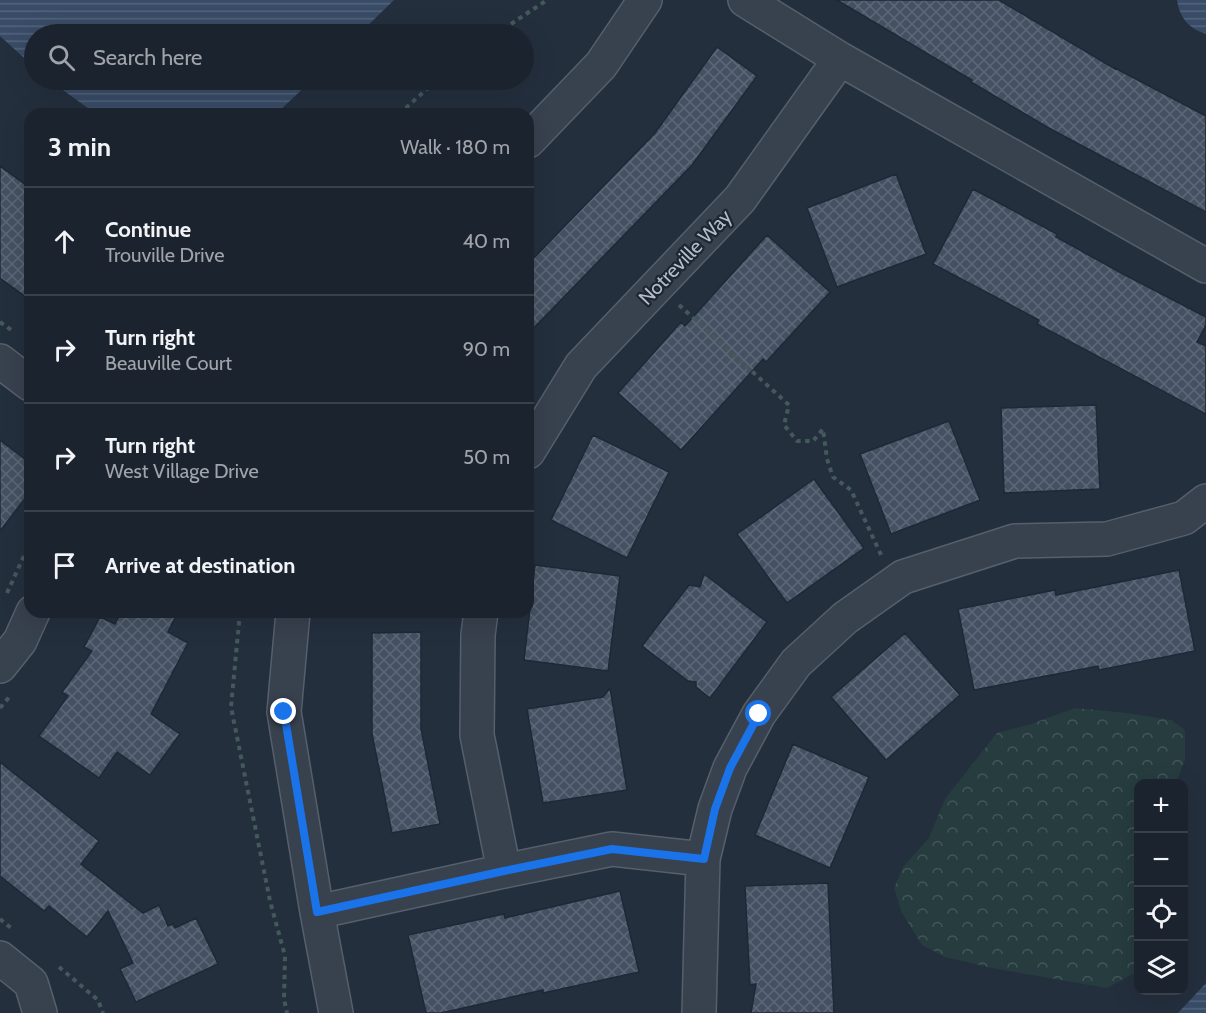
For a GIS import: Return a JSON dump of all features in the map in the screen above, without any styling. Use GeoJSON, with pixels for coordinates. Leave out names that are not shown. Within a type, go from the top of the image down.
{"type":"FeatureCollection","features":[{"type":"Feature","properties":{"kind":"street"},"geometry":{"type":"LineString","coordinates":[[534,135],[601,65],[645,0]]}},
{"type":"Feature","properties":{"kind":"street"},"geometry":{"type":"LineString","coordinates":[[745,0],[840,59],[1198,261]]}},
{"type":"Feature","properties":{"kind":"street","name":"Notreville Way"},"geometry":{"type":"LineString","coordinates":[[534,442],[581,366],[741,200],[840,59]]}},
{"type":"Feature","properties":{"kind":"street"},"geometry":{"type":"LineString","coordinates":[[0,361],[24,379]]}},
{"type":"Feature","properties":{"kind":"street"},"geometry":{"type":"LineString","coordinates":[[699,1013],[704,859],[715,809],[730,768],[759,714],[796,663],[845,618],[903,577],[1015,541],[1107,539],[1184,518],[1206,501]]}},
{"type":"Feature","properties":{"kind":"street"},"geometry":{"type":"LineString","coordinates":[[0,666],[20,641],[20,604]]}},
{"type":"Feature","properties":{"kind":"street"},"geometry":{"type":"LineString","coordinates":[[292,618],[284,712],[336,1013]]}},
{"type":"Feature","properties":{"kind":"street"},"geometry":{"type":"LineString","coordinates":[[480,618],[477,735],[504,871]]}},
{"type":"Feature","properties":{"kind":"street"},"geometry":{"type":"LineString","coordinates":[[317,912],[612,849],[704,859]]}},
{"type":"Feature","properties":{"kind":"street"},"geometry":{"type":"LineString","coordinates":[[0,958],[31,983],[40,1013]]}},
{"type":"Feature","properties":{"kind":"path"},"geometry":{"type":"LineString","coordinates":[[511,24],[547,0]]}},
{"type":"Feature","properties":{"kind":"path"},"geometry":{"type":"LineString","coordinates":[[406,108],[426,90]]}},
{"type":"Feature","properties":{"kind":"path"},"geometry":{"type":"LineString","coordinates":[[674,300],[789,405],[784,425],[796,441],[813,441],[823,429],[827,459],[833,477],[851,490],[885,563]]}},
{"type":"Feature","properties":{"kind":"path"},"geometry":{"type":"LineString","coordinates":[[20,604],[24,557]]}},
{"type":"Feature","properties":{"kind":"path"},"geometry":{"type":"LineString","coordinates":[[239,618],[231,707],[270,901],[285,956],[286,1013]]}},
{"type":"Feature","properties":{"kind":"green space"},"geometry":{"type":"Polygon","coordinates":[[[1075,708],[1171,720],[1185,730],[1185,760],[1178,779],[1134,779],[1134,973],[1107,988],[992,968],[945,957],[922,945],[902,913],[894,888],[903,867],[929,838],[945,799],[997,733],[1031,724],[1075,708]]]}},
{"type":"Feature","properties":{"kind":"water"},"geometry":{"type":"Polygon","coordinates":[[[0,0],[394,0],[369,24],[24,24],[24,58],[0,36],[0,0]]]}},
{"type":"Feature","properties":{"kind":"water"},"geometry":{"type":"Polygon","coordinates":[[[1177,0],[1206,0],[1206,34],[1194,29],[1186,22],[1177,0]]]}},
{"type":"Feature","properties":{"kind":"water"},"geometry":{"type":"Polygon","coordinates":[[[63,90],[301,90],[282,108],[88,108],[63,90]]]}},
{"type":"Feature","properties":{"kind":"water"},"geometry":{"type":"Polygon","coordinates":[[[1206,983],[1206,1013],[1178,1013],[1206,983]]]}},
{"type":"Feature","properties":{"kind":"building"},"geometry":{"type":"Polygon","coordinates":[[[837,0],[999,0],[1115,69],[1206,116],[1206,212],[1047,127],[837,0]]]}},
{"type":"Feature","properties":{"kind":"building"},"geometry":{"type":"Polygon","coordinates":[[[717,47],[757,76],[692,165],[534,328],[534,258],[655,133],[717,47]]]}},
{"type":"Feature","properties":{"kind":"building"},"geometry":{"type":"Polygon","coordinates":[[[0,166],[24,184],[24,296],[0,278],[0,166]]]}},
{"type":"Feature","properties":{"kind":"building"},"geometry":{"type":"Polygon","coordinates":[[[896,174],[926,254],[837,287],[807,208],[896,174]]]}},
{"type":"Feature","properties":{"kind":"building"},"geometry":{"type":"Polygon","coordinates":[[[973,189],[1057,234],[1056,237],[1123,274],[1206,317],[1206,325],[1197,342],[1206,346],[1206,414],[1037,324],[1039,320],[933,264],[973,189]]]}},
{"type":"Feature","properties":{"kind":"building"},"geometry":{"type":"Polygon","coordinates":[[[767,235],[830,292],[766,362],[763,359],[681,450],[618,393],[681,322],[685,326],[767,235]]]}},
{"type":"Feature","properties":{"kind":"building"},"geometry":{"type":"Polygon","coordinates":[[[1096,405],[1100,489],[1004,493],[1001,408],[1096,405]]]}},
{"type":"Feature","properties":{"kind":"building"},"geometry":{"type":"Polygon","coordinates":[[[949,421],[980,500],[891,534],[860,454],[949,421]]]}},
{"type":"Feature","properties":{"kind":"building"},"geometry":{"type":"Polygon","coordinates":[[[593,435],[669,472],[627,558],[551,520],[593,435]]]}},
{"type":"Feature","properties":{"kind":"building"},"geometry":{"type":"Polygon","coordinates":[[[0,440],[24,458],[24,500],[0,531],[0,440]]]}},
{"type":"Feature","properties":{"kind":"building"},"geometry":{"type":"Polygon","coordinates":[[[814,479],[864,548],[787,603],[737,534],[814,479]]]}},
{"type":"Feature","properties":{"kind":"building"},"geometry":{"type":"Polygon","coordinates":[[[535,565],[620,576],[608,671],[524,660],[529,618],[534,618],[535,565]]]}},
{"type":"Feature","properties":{"kind":"building"},"geometry":{"type":"Polygon","coordinates":[[[1179,570],[1195,651],[1099,670],[1098,666],[974,690],[958,609],[1055,590],[1056,595],[1179,570]]]}},
{"type":"Feature","properties":{"kind":"building"},"geometry":{"type":"Polygon","coordinates":[[[704,574],[767,622],[710,698],[696,687],[696,682],[688,681],[642,646],[689,585],[700,587],[704,574]]]}},
{"type":"Feature","properties":{"kind":"building"},"geometry":{"type":"Polygon","coordinates":[[[99,618],[115,624],[118,618],[175,618],[168,632],[188,643],[151,714],[180,734],[150,775],[117,752],[99,778],[39,736],[68,696],[62,692],[92,651],[84,647],[99,618]]]}},
{"type":"Feature","properties":{"kind":"building"},"geometry":{"type":"Polygon","coordinates":[[[421,632],[421,729],[440,824],[392,833],[372,734],[372,633],[421,632]]]}},
{"type":"Feature","properties":{"kind":"building"},"geometry":{"type":"Polygon","coordinates":[[[905,633],[960,695],[886,760],[831,697],[905,633]]]}},
{"type":"Feature","properties":{"kind":"building"},"geometry":{"type":"Polygon","coordinates":[[[610,688],[627,790],[543,803],[527,709],[603,697],[610,688]]]}},
{"type":"Feature","properties":{"kind":"building"},"geometry":{"type":"Polygon","coordinates":[[[793,744],[869,777],[830,868],[755,835],[793,744]]]}},
{"type":"Feature","properties":{"kind":"building"},"geometry":{"type":"Polygon","coordinates":[[[0,762],[99,841],[81,864],[143,913],[159,905],[168,926],[173,924],[175,928],[196,918],[218,964],[136,1002],[120,969],[133,963],[108,911],[87,937],[49,906],[44,911],[0,876],[0,762]]]}},
{"type":"Feature","properties":{"kind":"building"},"geometry":{"type":"Polygon","coordinates":[[[828,883],[834,1013],[751,1013],[756,984],[750,985],[745,886],[828,883]]]}},
{"type":"Feature","properties":{"kind":"building"},"geometry":{"type":"Polygon","coordinates":[[[620,891],[639,972],[543,993],[543,990],[441,1013],[426,1013],[408,935],[504,914],[505,918],[620,891]]]}},
{"type":"Feature","properties":{"kind":"route"},"geometry":{"type":"LineString","coordinates":[[284,712],[317,912],[612,849],[704,859],[715,809],[730,768],[759,714]]}}]}
